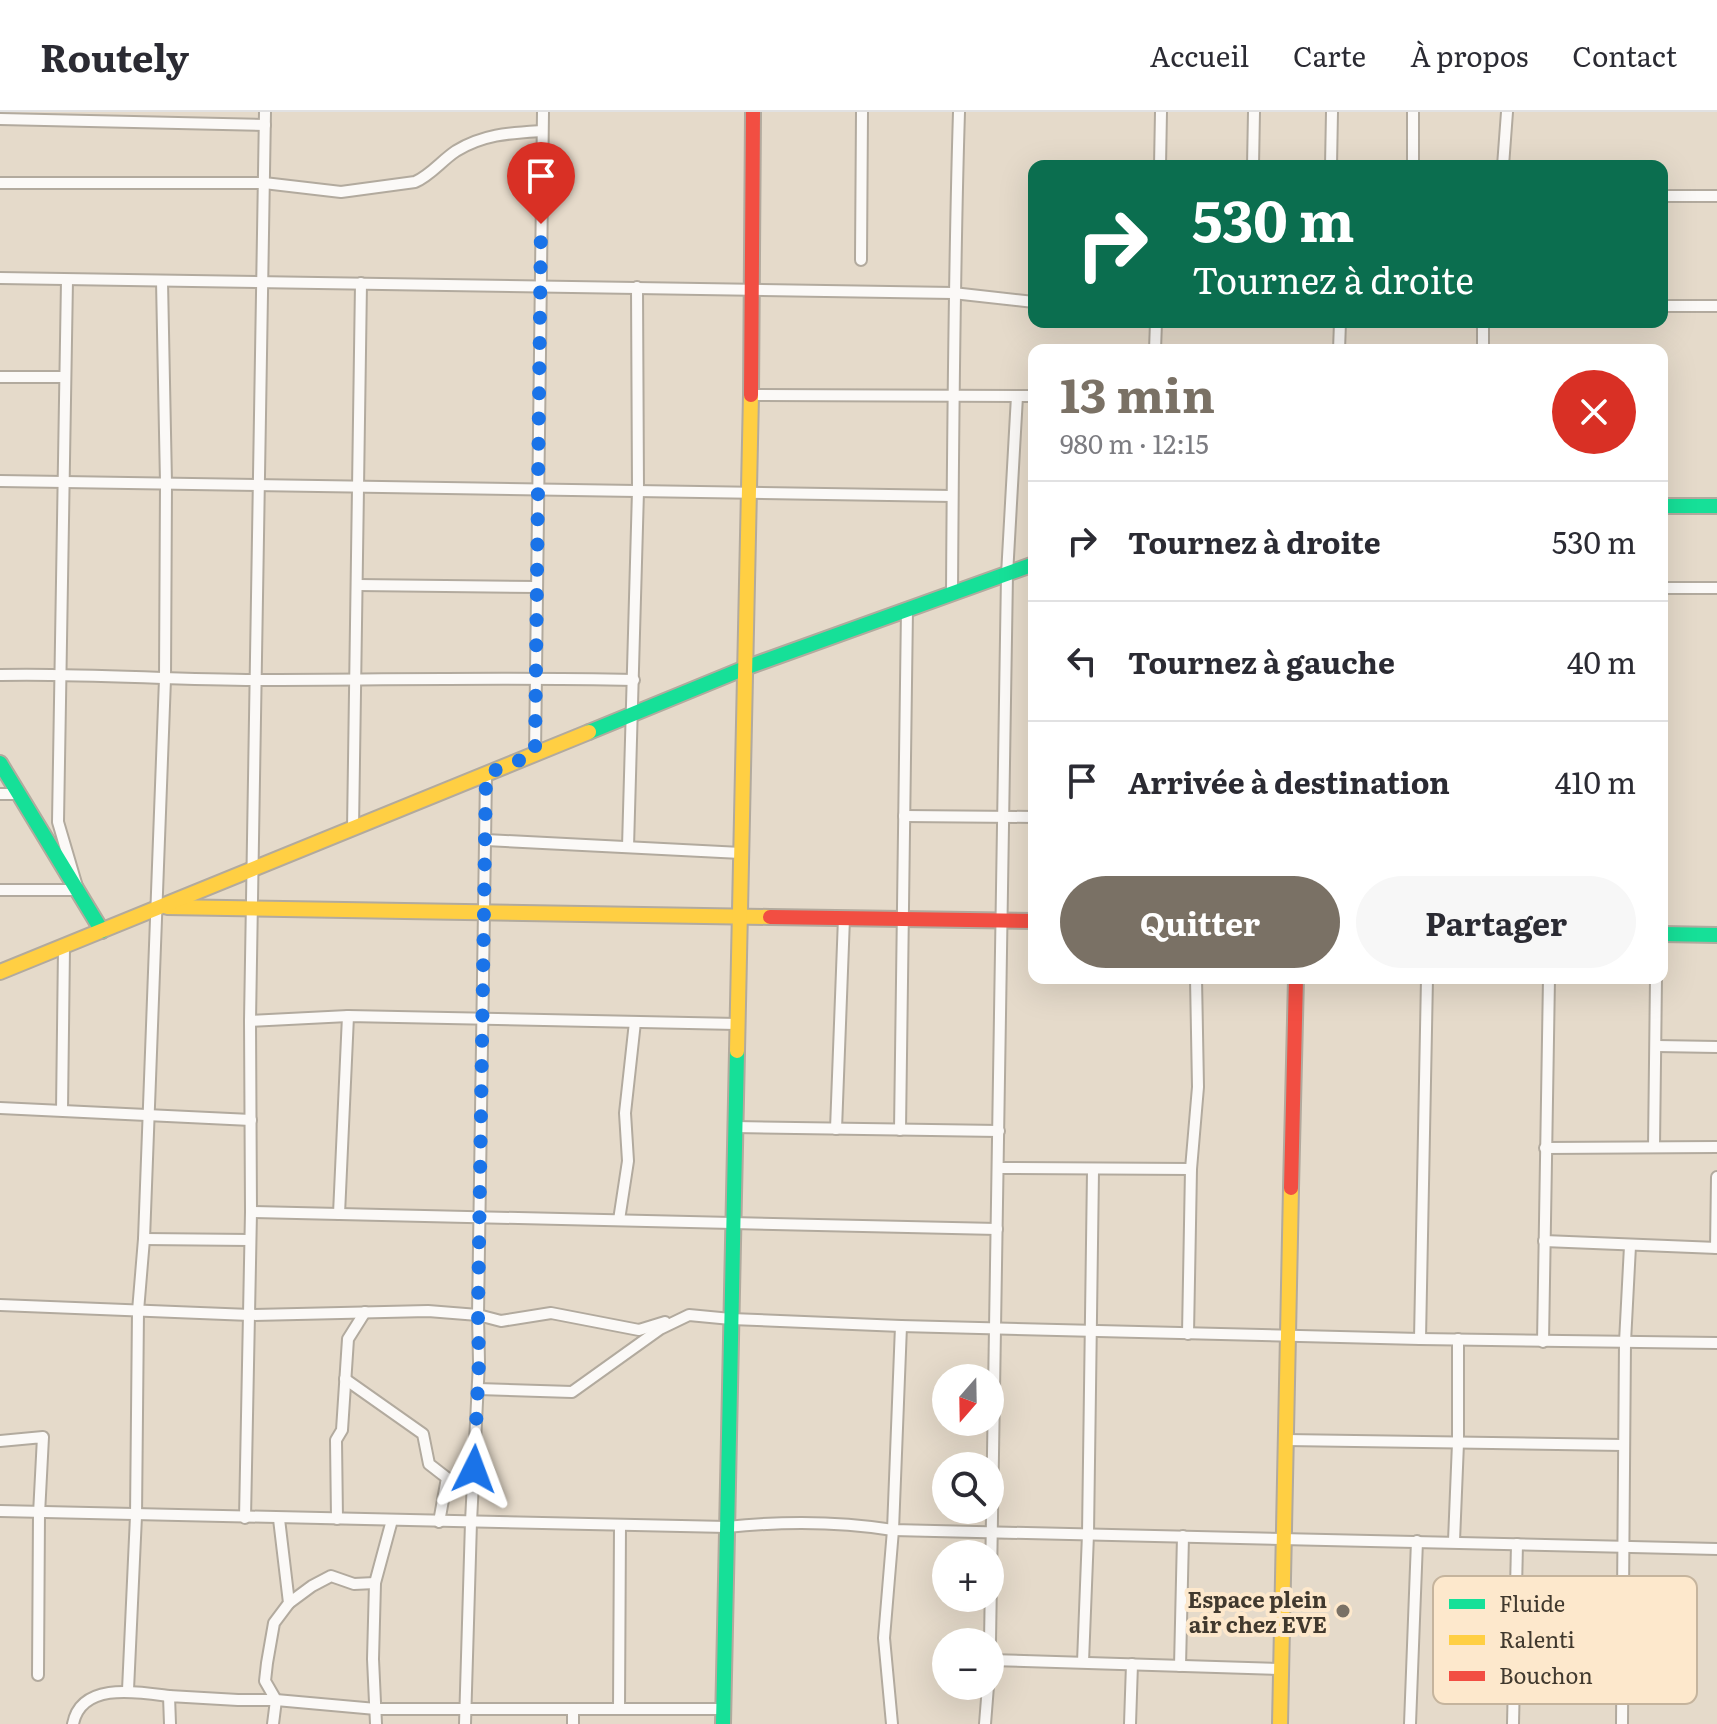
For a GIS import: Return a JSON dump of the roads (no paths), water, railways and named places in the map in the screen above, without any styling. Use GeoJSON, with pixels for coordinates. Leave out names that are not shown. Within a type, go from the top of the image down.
{"type":"FeatureCollection","features":[{"type":"Feature","properties":{"kind":"street"},"geometry":{"type":"LineString","coordinates":[[245,1518],[265,112]]}},
{"type":"Feature","properties":{"kind":"street"},"geometry":{"type":"LineString","coordinates":[[535,754],[543,112]]}},
{"type":"Feature","properties":{"kind":"street"},"geometry":{"type":"LineString","coordinates":[[73,1724],[75,1713],[92,1699],[106,1693],[128,1690],[169,1696],[276,1700],[376,1709],[619,1709],[723,1716],[753,289],[753,112]]}},
{"type":"Feature","properties":{"kind":"street"},"geometry":{"type":"LineString","coordinates":[[861,260],[862,112]]}},
{"type":"Feature","properties":{"kind":"street"},"geometry":{"type":"LineString","coordinates":[[952,593],[953,293],[959,112]]}},
{"type":"Feature","properties":{"kind":"street"},"geometry":{"type":"LineString","coordinates":[[1160,160],[1161,112]]}},
{"type":"Feature","properties":{"kind":"street"},"geometry":{"type":"LineString","coordinates":[[1253,160],[1254,112]]}},
{"type":"Feature","properties":{"kind":"street"},"geometry":{"type":"LineString","coordinates":[[1331,160],[1332,112]]}},
{"type":"Feature","properties":{"kind":"street"},"geometry":{"type":"LineString","coordinates":[[1413,112],[1413,160]]}},
{"type":"Feature","properties":{"kind":"street"},"geometry":{"type":"LineString","coordinates":[[1503,160],[1507,112]]}},
{"type":"Feature","properties":{"kind":"street"},"geometry":{"type":"LineString","coordinates":[[0,119],[265,125]]}},
{"type":"Feature","properties":{"kind":"street"},"geometry":{"type":"LineString","coordinates":[[0,183],[264,183],[341,192],[415,182],[480,138],[494,134],[542,131]]}},
{"type":"Feature","properties":{"kind":"street"},"geometry":{"type":"LineString","coordinates":[[1668,196],[1717,196]]}},
{"type":"Feature","properties":{"kind":"street"},"geometry":{"type":"LineString","coordinates":[[0,278],[953,293],[1028,301]]}},
{"type":"Feature","properties":{"kind":"street"},"geometry":{"type":"LineString","coordinates":[[67,280],[58,822],[78,890]]}},
{"type":"Feature","properties":{"kind":"street"},"geometry":{"type":"LineString","coordinates":[[128,1690],[136,1516],[138,1311],[144,1239],[165,679],[166,483],[162,281]]}},
{"type":"Feature","properties":{"kind":"street"},"geometry":{"type":"LineString","coordinates":[[353,829],[361,283]]}},
{"type":"Feature","properties":{"kind":"street"},"geometry":{"type":"LineString","coordinates":[[628,847],[638,491],[637,287]]}},
{"type":"Feature","properties":{"kind":"street"},"geometry":{"type":"LineString","coordinates":[[1668,306],[1717,306]]}},
{"type":"Feature","properties":{"kind":"street"},"geometry":{"type":"LineString","coordinates":[[0,377],[65,377]]}},
{"type":"Feature","properties":{"kind":"street"},"geometry":{"type":"LineString","coordinates":[[750,395],[1028,396]]}},
{"type":"Feature","properties":{"kind":"street"},"geometry":{"type":"LineString","coordinates":[[990,1628],[1007,575],[1017,396]]}},
{"type":"Feature","properties":{"kind":"street"},"geometry":{"type":"LineString","coordinates":[[0,481],[952,496]]}},
{"type":"Feature","properties":{"kind":"street"},"geometry":{"type":"LineString","coordinates":[[1668,506],[1717,506]]}},
{"type":"Feature","properties":{"kind":"street"},"geometry":{"type":"LineString","coordinates":[[0,972],[745,668],[1028,566]]}},
{"type":"Feature","properties":{"kind":"street"},"geometry":{"type":"LineString","coordinates":[[358,585],[537,587]]}},
{"type":"Feature","properties":{"kind":"street"},"geometry":{"type":"LineString","coordinates":[[1668,588],[1717,588]]}},
{"type":"Feature","properties":{"kind":"street"},"geometry":{"type":"LineString","coordinates":[[900,1130],[907,609]]}},
{"type":"Feature","properties":{"kind":"street"},"geometry":{"type":"LineString","coordinates":[[0,675],[258,680],[535,677],[634,680]]}},
{"type":"Feature","properties":{"kind":"street"},"geometry":{"type":"LineString","coordinates":[[0,763],[102,931]]}},
{"type":"Feature","properties":{"kind":"street"},"geometry":{"type":"LineString","coordinates":[[465,1724],[478,1389],[486,774]]}},
{"type":"Feature","properties":{"kind":"street"},"geometry":{"type":"LineString","coordinates":[[0,794],[19,794]]}},
{"type":"Feature","properties":{"kind":"street"},"geometry":{"type":"LineString","coordinates":[[904,816],[1028,817]]}},
{"type":"Feature","properties":{"kind":"street"},"geometry":{"type":"LineString","coordinates":[[486,840],[741,853]]}},
{"type":"Feature","properties":{"kind":"street"},"geometry":{"type":"LineString","coordinates":[[0,890],[78,890]]}},
{"type":"Feature","properties":{"kind":"street"},"geometry":{"type":"LineString","coordinates":[[157,906],[1028,921]]}},
{"type":"Feature","properties":{"kind":"street"},"geometry":{"type":"LineString","coordinates":[[836,1129],[844,918]]}},
{"type":"Feature","properties":{"kind":"street"},"geometry":{"type":"LineString","coordinates":[[1668,934],[1717,935]]}},
{"type":"Feature","properties":{"kind":"street"},"geometry":{"type":"LineString","coordinates":[[62,1110],[64,948]]}},
{"type":"Feature","properties":{"kind":"street"},"geometry":{"type":"LineString","coordinates":[[1188,1334],[1191,1169],[1198,1087],[1196,984]]}},
{"type":"Feature","properties":{"kind":"street"},"geometry":{"type":"LineString","coordinates":[[1280,1724],[1296,984]]}},
{"type":"Feature","properties":{"kind":"street"},"geometry":{"type":"LineString","coordinates":[[1420,1339],[1427,984]]}},
{"type":"Feature","properties":{"kind":"street"},"geometry":{"type":"LineString","coordinates":[[1543,1342],[1549,984]]}},
{"type":"Feature","properties":{"kind":"street"},"geometry":{"type":"LineString","coordinates":[[1654,1147],[1656,984]]}},
{"type":"Feature","properties":{"kind":"street"},"geometry":{"type":"LineString","coordinates":[[250,1021],[348,1016],[737,1024]]}},
{"type":"Feature","properties":{"kind":"street"},"geometry":{"type":"LineString","coordinates":[[339,1214],[348,1016]]}},
{"type":"Feature","properties":{"kind":"street"},"geometry":{"type":"LineString","coordinates":[[619,1220],[628,1161],[625,1113],[635,1022]]}},
{"type":"Feature","properties":{"kind":"street"},"geometry":{"type":"LineString","coordinates":[[1657,1046],[1717,1047]]}},
{"type":"Feature","properties":{"kind":"street"},"geometry":{"type":"LineString","coordinates":[[0,1108],[251,1120]]}},
{"type":"Feature","properties":{"kind":"street"},"geometry":{"type":"LineString","coordinates":[[735,1127],[999,1131]]}},
{"type":"Feature","properties":{"kind":"street"},"geometry":{"type":"LineString","coordinates":[[1545,1148],[1717,1147]]}},
{"type":"Feature","properties":{"kind":"street"},"geometry":{"type":"LineString","coordinates":[[998,1168],[1093,1171],[1191,1169]]}},
{"type":"Feature","properties":{"kind":"street"},"geometry":{"type":"LineString","coordinates":[[1083,1662],[1093,1171]]}},
{"type":"Feature","properties":{"kind":"street"},"geometry":{"type":"LineString","coordinates":[[1544,1241],[1716,1248],[1717,1177]]}},
{"type":"Feature","properties":{"kind":"street"},"geometry":{"type":"LineString","coordinates":[[251,1212],[997,1229]]}},
{"type":"Feature","properties":{"kind":"street"},"geometry":{"type":"LineString","coordinates":[[144,1239],[250,1240]]}},
{"type":"Feature","properties":{"kind":"street"},"geometry":{"type":"LineString","coordinates":[[1624,1576],[1623,1445],[1630,1246]]}},
{"type":"Feature","properties":{"kind":"street"},"geometry":{"type":"LineString","coordinates":[[0,1305],[250,1315],[428,1311],[478,1315],[501,1321],[539,1314],[565,1314],[639,1330],[689,1315],[995,1329],[1717,1343]]}},
{"type":"Feature","properties":{"kind":"street"},"geometry":{"type":"LineString","coordinates":[[337,1519],[336,1440],[342,1430],[348,1339],[365,1312]]}},
{"type":"Feature","properties":{"kind":"street"},"geometry":{"type":"LineString","coordinates":[[478,1389],[572,1392],[660,1329],[689,1315]]}},
{"type":"Feature","properties":{"kind":"street"},"geometry":{"type":"LineString","coordinates":[[892,1724],[884,1638],[893,1530],[901,1326]]}},
{"type":"Feature","properties":{"kind":"street"},"geometry":{"type":"LineString","coordinates":[[1454,1541],[1458,1339]]}},
{"type":"Feature","properties":{"kind":"street"},"geometry":{"type":"LineString","coordinates":[[345,1379],[423,1434],[429,1464],[447,1478],[439,1522]]}},
{"type":"Feature","properties":{"kind":"street"},"geometry":{"type":"LineString","coordinates":[[0,1441],[43,1437],[38,1675]]}},
{"type":"Feature","properties":{"kind":"street"},"geometry":{"type":"LineString","coordinates":[[1286,1440],[1623,1445]]}},
{"type":"Feature","properties":{"kind":"street"},"geometry":{"type":"LineString","coordinates":[[0,1511],[727,1527],[829,1522],[893,1530],[1717,1549]]}},
{"type":"Feature","properties":{"kind":"street"},"geometry":{"type":"LineString","coordinates":[[279,1519],[289,1603]]}},
{"type":"Feature","properties":{"kind":"street"},"geometry":{"type":"LineString","coordinates":[[376,1724],[373,1659],[375,1583],[392,1520]]}},
{"type":"Feature","properties":{"kind":"street"},"geometry":{"type":"LineString","coordinates":[[619,1709],[620,1525]]}},
{"type":"Feature","properties":{"kind":"street"},"geometry":{"type":"LineString","coordinates":[[1180,1666],[1183,1536]]}},
{"type":"Feature","properties":{"kind":"street"},"geometry":{"type":"LineString","coordinates":[[1410,1724],[1417,1541]]}},
{"type":"Feature","properties":{"kind":"street"},"geometry":{"type":"LineString","coordinates":[[1516,1576],[1517,1544]]}},
{"type":"Feature","properties":{"kind":"street"},"geometry":{"type":"LineString","coordinates":[[273,1724],[276,1700],[265,1681],[274,1623],[289,1603],[331,1576],[354,1584],[375,1583]]}},
{"type":"Feature","properties":{"kind":"street"},"geometry":{"type":"LineString","coordinates":[[1004,1660],[1281,1669]]}},
{"type":"Feature","properties":{"kind":"street"},"geometry":{"type":"LineString","coordinates":[[1130,1724],[1132,1664]]}},
{"type":"Feature","properties":{"kind":"street"},"geometry":{"type":"LineString","coordinates":[[169,1696],[170,1724]]}},
{"type":"Feature","properties":{"kind":"street"},"geometry":{"type":"LineString","coordinates":[[985,1724],[987,1700]]}},
{"type":"Feature","properties":{"kind":"street"},"geometry":{"type":"LineString","coordinates":[[1513,1704],[1513,1724]]}},
{"type":"Feature","properties":{"kind":"street"},"geometry":{"type":"LineString","coordinates":[[1622,1704],[1622,1724]]}},
{"type":"Feature","properties":{"kind":"street"},"geometry":{"type":"LineString","coordinates":[[573,1709],[573,1724]]}},
{"type":"Feature","properties":{"kind":"place","name":"Espace plein air chez EVE"},"geometry":{"type":"Point","coordinates":[1343,1611]}}]}
